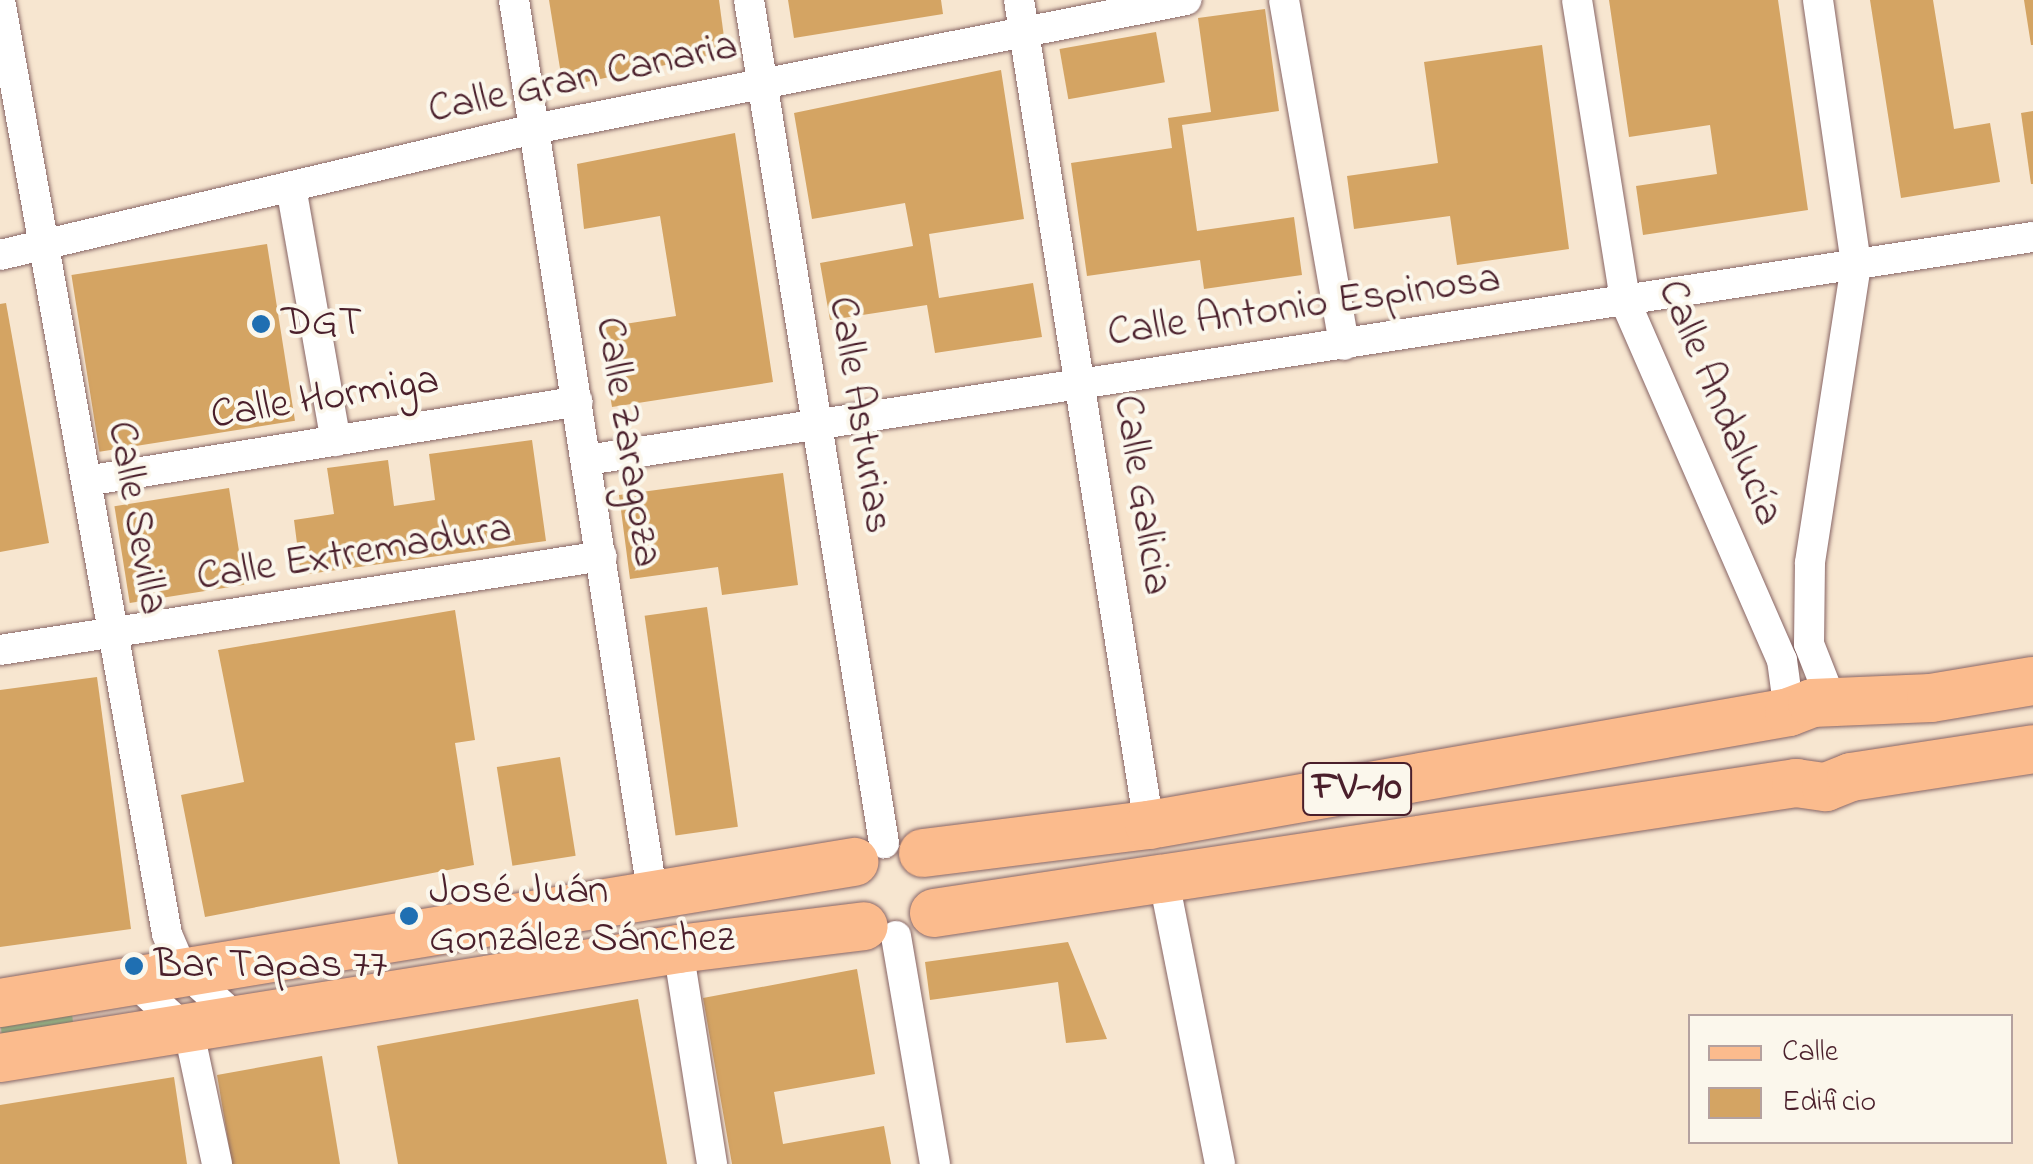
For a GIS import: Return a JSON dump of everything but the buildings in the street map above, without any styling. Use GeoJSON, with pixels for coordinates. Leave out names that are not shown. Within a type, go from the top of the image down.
{"type":"FeatureCollection","features":[{"type":"Feature","properties":{"kind":"main road","name":"FV-10"},"geometry":{"type":"LineString","coordinates":[[0,1004],[134,982],[182,969],[653,898],[887,853],[1148,825],[1811,709],[2033,681]]}},
{"type":"Feature","properties":{"kind":"main road"},"geometry":{"type":"LineString","coordinates":[[1796,783],[1779,764],[1774,740],[1811,709],[1855,723],[1861,746],[1850,777]]}},
{"type":"Feature","properties":{"kind":"main road","name":"FV-10"},"geometry":{"type":"LineString","coordinates":[[0,1058],[189,1032],[678,949],[898,925],[1796,783],[1826,787],[1850,777],[2033,748]]}},
{"type":"Feature","properties":{"kind":"main road"},"geometry":{"type":"LineString","coordinates":[[887,853],[936,870],[940,892],[898,925],[848,896],[887,853]]}},
{"type":"Feature","properties":{"kind":"street","name":"Calle Sevilla"},"geometry":{"type":"LineString","coordinates":[[0,0],[167,934],[182,969],[242,1023]]}},
{"type":"Feature","properties":{"kind":"street","name":"Calle Zaragoza"},"geometry":{"type":"LineString","coordinates":[[514,0],[653,898]]}},
{"type":"Feature","properties":{"kind":"street","name":"Calle Asturias"},"geometry":{"type":"LineString","coordinates":[[748,0],[887,853]]}},
{"type":"Feature","properties":{"kind":"street","name":"Calle Galicia"},"geometry":{"type":"LineString","coordinates":[[1019,0],[1148,825]]}},
{"type":"Feature","properties":{"kind":"street","name":"Calle Gran Canaria"},"geometry":{"type":"LineString","coordinates":[[0,255],[534,129],[1024,37],[1186,0]]}},
{"type":"Feature","properties":{"kind":"street"},"geometry":{"type":"LineString","coordinates":[[1284,0],[1344,345]]}},
{"type":"Feature","properties":{"kind":"street","name":"Calle Andalucía"},"geometry":{"type":"LineString","coordinates":[[1577,0],[1625,301],[1782,660],[1811,709]]}},
{"type":"Feature","properties":{"kind":"street"},"geometry":{"type":"LineString","coordinates":[[1811,709],[1810,562],[1856,265],[1818,0]]}},
{"type":"Feature","properties":{"kind":"street"},"geometry":{"type":"LineString","coordinates":[[291,187],[336,441]]}},
{"type":"Feature","properties":{"kind":"street","name":"Calle Antonio Espinosa"},"geometry":{"type":"LineString","coordinates":[[588,460],[2033,237]]}},
{"type":"Feature","properties":{"kind":"street","name":"Calle Hormiga"},"geometry":{"type":"LineString","coordinates":[[86,481],[578,401]]}},
{"type":"Feature","properties":{"kind":"street","name":"Calle Extremadura"},"geometry":{"type":"LineString","coordinates":[[0,650],[113,636],[602,556]]}},
{"type":"Feature","properties":{"kind":"street"},"geometry":{"type":"LineString","coordinates":[[1164,882],[1220,1164]]}},
{"type":"Feature","properties":{"kind":"street"},"geometry":{"type":"LineString","coordinates":[[898,925],[934,1164]]}},
{"type":"Feature","properties":{"kind":"street"},"geometry":{"type":"LineString","coordinates":[[678,949],[712,1164]]}},
{"type":"Feature","properties":{"kind":"street"},"geometry":{"type":"LineString","coordinates":[[134,982],[189,1032],[217,1164]]}},
{"type":"Feature","properties":{"kind":"green space"},"geometry":{"type":"Polygon","coordinates":[[[71,1001],[74,1035],[2,1041],[0,1007],[71,1001]]]}},
{"type":"Feature","properties":{"kind":"place","name":"DGT"},"geometry":{"type":"Point","coordinates":[261,324]}},
{"type":"Feature","properties":{"kind":"place","name":"José Juán González Sánchez"},"geometry":{"type":"Point","coordinates":[409,916]}},
{"type":"Feature","properties":{"kind":"place","name":"Bar Tapas 77"},"geometry":{"type":"Point","coordinates":[134,966]}}]}
